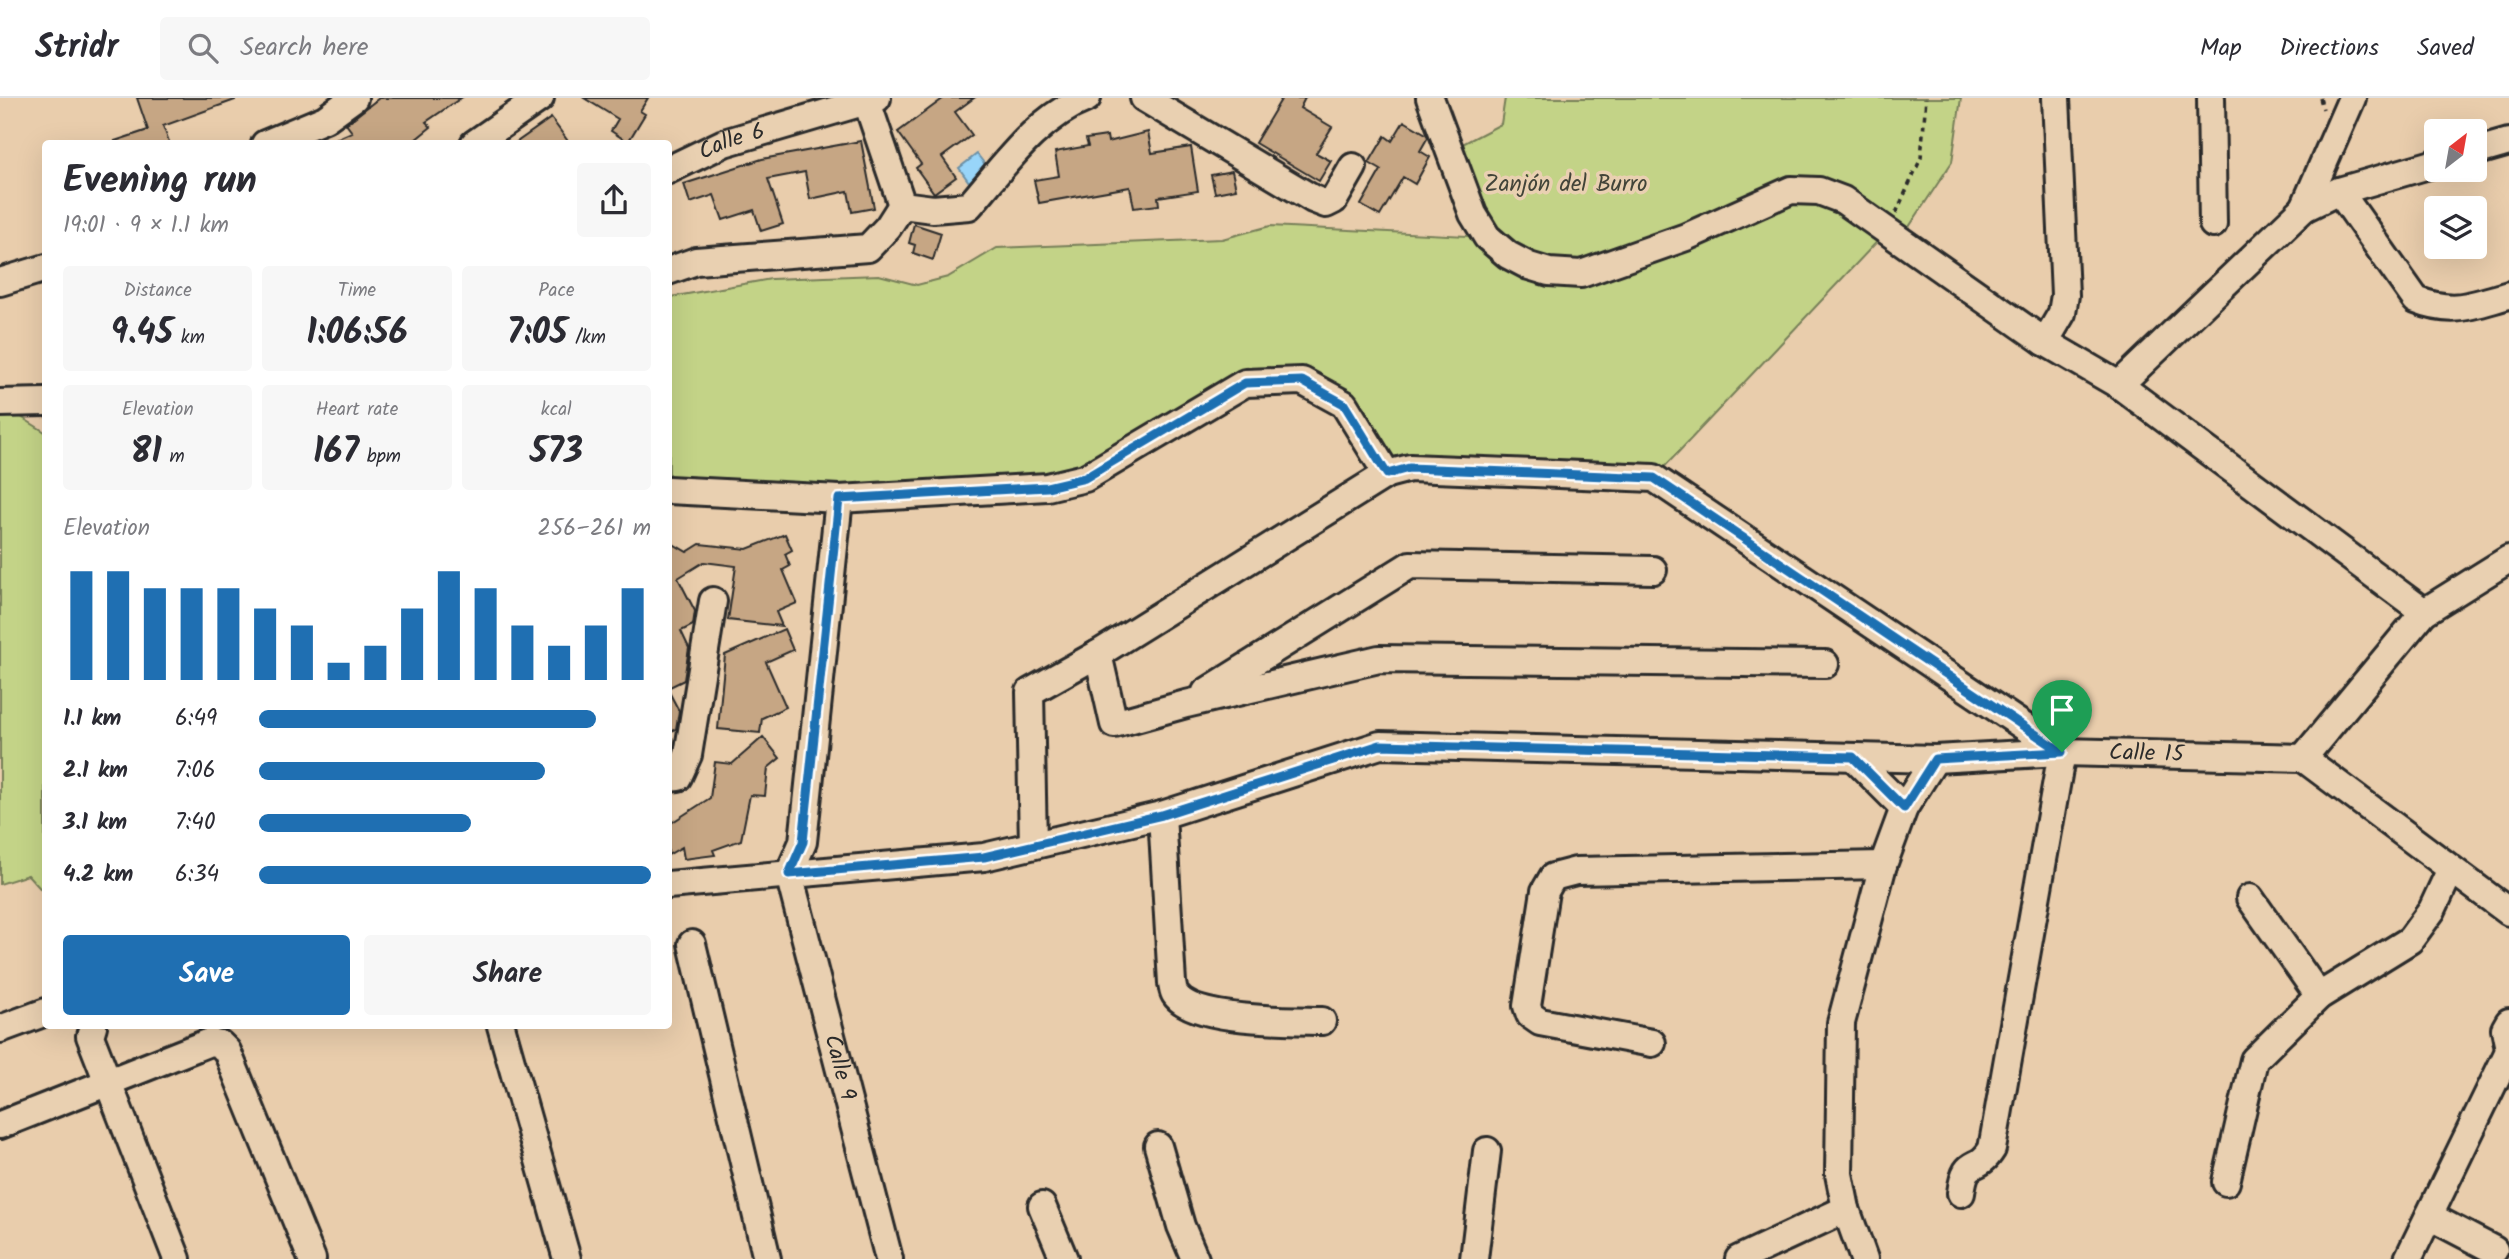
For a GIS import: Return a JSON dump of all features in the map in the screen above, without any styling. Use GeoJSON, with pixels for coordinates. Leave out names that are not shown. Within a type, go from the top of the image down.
{"type":"FeatureCollection","features":[{"type":"Feature","properties":{"kind":"street"},"geometry":{"type":"LineString","coordinates":[[275,140],[325,119],[355,98]]}},
{"type":"Feature","properties":{"kind":"street"},"geometry":{"type":"LineString","coordinates":[[480,140],[540,98]]}},
{"type":"Feature","properties":{"kind":"street"},"geometry":{"type":"LineString","coordinates":[[902,205],[933,209],[969,206],[1034,133],[1070,104],[1087,98]]}},
{"type":"Feature","properties":{"kind":"street"},"geometry":{"type":"LineString","coordinates":[[1144,98],[1313,199],[1326,204],[1334,200],[1353,167]]}},
{"type":"Feature","properties":{"kind":"street"},"geometry":{"type":"LineString","coordinates":[[1430,98],[1473,214],[1487,237],[1508,255],[1529,266],[1549,272],[1581,274],[1686,237],[1791,190],[1819,191],[1843,200],[2045,342],[2119,385],[2424,612]]}},
{"type":"Feature","properties":{"kind":"street"},"geometry":{"type":"LineString","coordinates":[[2045,342],[2062,313],[2065,295],[2056,98]]}},
{"type":"Feature","properties":{"kind":"street"},"geometry":{"type":"LineString","coordinates":[[2211,98],[2213,224]]}},
{"type":"Feature","properties":{"kind":"street"},"geometry":{"type":"LineString","coordinates":[[2304,208],[2353,98]]}},
{"type":"Feature","properties":{"kind":"street"},"geometry":{"type":"LineString","coordinates":[[857,101],[902,205]]}},
{"type":"Feature","properties":{"kind":"street","name":"Calle 6"},"geometry":{"type":"LineString","coordinates":[[672,168],[724,143],[857,101]]}},
{"type":"Feature","properties":{"kind":"street"},"geometry":{"type":"LineString","coordinates":[[2487,148],[2509,142]]}},
{"type":"Feature","properties":{"kind":"street"},"geometry":{"type":"LineString","coordinates":[[2119,385],[2304,208],[2339,191],[2424,166]]}},
{"type":"Feature","properties":{"kind":"street"},"geometry":{"type":"LineString","coordinates":[[2339,191],[2416,300],[2434,307],[2456,310],[2509,295]]}},
{"type":"Feature","properties":{"kind":"street"},"geometry":{"type":"LineString","coordinates":[[672,270],[696,261],[868,248],[888,227],[902,205]]}},
{"type":"Feature","properties":{"kind":"street"},"geometry":{"type":"LineString","coordinates":[[0,282],[42,269]]}},
{"type":"Feature","properties":{"kind":"street"},"geometry":{"type":"LineString","coordinates":[[672,490],[839,499],[1047,487],[1085,478],[1245,383],[1302,381],[1344,404],[1387,474]]}},
{"type":"Feature","properties":{"kind":"street"},"geometry":{"type":"LineString","coordinates":[[0,403],[42,402]]}},
{"type":"Feature","properties":{"kind":"street"},"geometry":{"type":"LineString","coordinates":[[1033,845],[1030,692],[1098,654],[1387,474],[1409,468],[1654,478],[2062,752],[1992,1149],[1986,1158],[1968,1167],[1964,1173],[1961,1193]]}},
{"type":"Feature","properties":{"kind":"street"},"geometry":{"type":"LineString","coordinates":[[789,874],[803,842],[839,499]]}},
{"type":"Feature","properties":{"kind":"street"},"geometry":{"type":"LineString","coordinates":[[2509,559],[2424,612],[2303,758],[2509,912]]}},
{"type":"Feature","properties":{"kind":"street"},"geometry":{"type":"LineString","coordinates":[[1186,704],[1410,565],[1653,570]]}},
{"type":"Feature","properties":{"kind":"street"},"geometry":{"type":"LineString","coordinates":[[672,778],[678,777],[688,755],[713,601]]}},
{"type":"Feature","properties":{"kind":"street"},"geometry":{"type":"LineString","coordinates":[[1098,654],[1114,724],[1186,704],[1379,659],[1825,664]]}},
{"type":"Feature","properties":{"kind":"street","name":"Calle 15"},"geometry":{"type":"LineString","coordinates":[[672,885],[984,857],[1162,815],[1380,745],[1935,759],[2062,752],[2303,758]]}},
{"type":"Feature","properties":{"kind":"street"},"geometry":{"type":"LineString","coordinates":[[1853,757],[1904,808]]}},
{"type":"Feature","properties":{"kind":"street"},"geometry":{"type":"LineString","coordinates":[[1864,1259],[1846,1209],[1839,1174],[1841,1023],[1883,865],[1904,808],[1935,759]]}},
{"type":"Feature","properties":{"kind":"street"},"geometry":{"type":"LineString","coordinates":[[1162,815],[1172,983],[1175,994],[1186,1003],[1245,1018],[1322,1021]]}},
{"type":"Feature","properties":{"kind":"street"},"geometry":{"type":"LineString","coordinates":[[1652,1043],[1540,1022],[1530,1015],[1527,1006],[1545,891],[1553,877],[1576,871],[1883,865]]}},
{"type":"Feature","properties":{"kind":"street"},"geometry":{"type":"LineString","coordinates":[[2226,1182],[2254,1060],[2319,996],[2410,940],[2432,910],[2451,869]]}},
{"type":"Feature","properties":{"kind":"street","name":"Calle 9"},"geometry":{"type":"LineString","coordinates":[[789,874],[889,1259]]}},
{"type":"Feature","properties":{"kind":"street"},"geometry":{"type":"LineString","coordinates":[[2250,898],[2319,996]]}},
{"type":"Feature","properties":{"kind":"street"},"geometry":{"type":"LineString","coordinates":[[692,944],[767,1259]]}},
{"type":"Feature","properties":{"kind":"street"},"geometry":{"type":"LineString","coordinates":[[0,1029],[42,1013]]}},
{"type":"Feature","properties":{"kind":"street"},"geometry":{"type":"LineString","coordinates":[[92,1029],[90,1036],[177,1259]]}},
{"type":"Feature","properties":{"kind":"street"},"geometry":{"type":"LineString","coordinates":[[502,1029],[567,1259]]}},
{"type":"Feature","properties":{"kind":"street"},"geometry":{"type":"LineString","coordinates":[[2408,1259],[2508,1037]]}},
{"type":"Feature","properties":{"kind":"street"},"geometry":{"type":"LineString","coordinates":[[0,1125],[209,1042],[220,1044],[227,1051],[312,1259]]}},
{"type":"Feature","properties":{"kind":"street"},"geometry":{"type":"LineString","coordinates":[[1158,1146],[1181,1226],[1195,1259]]}},
{"type":"Feature","properties":{"kind":"street"},"geometry":{"type":"LineString","coordinates":[[1474,1259],[1487,1151]]}},
{"type":"Feature","properties":{"kind":"street"},"geometry":{"type":"LineString","coordinates":[[1042,1206],[1064,1259]]}},
{"type":"Feature","properties":{"kind":"street"},"geometry":{"type":"LineString","coordinates":[[1739,1259],[1846,1209]]}},
{"type":"Feature","properties":{"kind":"street"},"geometry":{"type":"LineString","coordinates":[[2429,1216],[2494,1250]]}},
{"type":"Feature","properties":{"kind":"path"},"geometry":{"type":"LineString","coordinates":[[1889,230],[1922,158],[1926,98]]}},
{"type":"Feature","properties":{"kind":"green space","name":"Zanjón del Burro"},"geometry":{"type":"Polygon","coordinates":[[[1505,98],[1961,98],[1952,162],[1901,239],[1888,230],[1654,478],[1387,474],[1344,404],[1245,383],[1047,487],[672,490],[672,297],[771,279],[879,275],[917,285],[948,277],[997,248],[1222,239],[1270,226],[1486,237],[1449,151],[1501,124],[1505,98]]]}},
{"type":"Feature","properties":{"kind":"green space"},"geometry":{"type":"Polygon","coordinates":[[[0,417],[21,417],[42,430],[42,891],[28,875],[0,884],[0,417]]]}},
{"type":"Feature","properties":{"kind":"water"},"geometry":{"type":"Polygon","coordinates":[[[977,154],[987,167],[969,182],[959,168],[977,154]]]}},
{"type":"Feature","properties":{"kind":"building"},"geometry":{"type":"Polygon","coordinates":[[[137,98],[235,98],[163,126],[168,140],[118,140],[148,130],[137,98]]]}},
{"type":"Feature","properties":{"kind":"building"},"geometry":{"type":"Polygon","coordinates":[[[379,98],[461,98],[426,122],[431,127],[415,140],[334,140],[352,132],[346,124],[379,98]]]}},
{"type":"Feature","properties":{"kind":"building"},"geometry":{"type":"Polygon","coordinates":[[[584,98],[648,98],[640,111],[645,114],[629,140],[611,131],[618,119],[584,98]]]}},
{"type":"Feature","properties":{"kind":"building"},"geometry":{"type":"Polygon","coordinates":[[[944,98],[974,98],[955,112],[972,135],[942,157],[956,177],[934,193],[916,168],[921,164],[898,132],[944,98]]]}},
{"type":"Feature","properties":{"kind":"building"},"geometry":{"type":"Polygon","coordinates":[[[1282,98],[1305,98],[1300,108],[1332,127],[1316,153],[1331,161],[1319,181],[1255,143],[1282,98]]]}},
{"type":"Feature","properties":{"kind":"building"},"geometry":{"type":"Polygon","coordinates":[[[551,118],[567,140],[520,140],[551,118]]]}},
{"type":"Feature","properties":{"kind":"building"},"geometry":{"type":"Polygon","coordinates":[[[1404,121],[1426,134],[1428,137],[1420,151],[1430,157],[1415,184],[1403,177],[1380,216],[1361,205],[1381,170],[1369,163],[1385,136],[1392,141],[1404,121]]]}},
{"type":"Feature","properties":{"kind":"building"},"geometry":{"type":"Polygon","coordinates":[[[1148,132],[1152,153],[1191,147],[1198,191],[1158,197],[1159,205],[1134,208],[1130,187],[1039,203],[1034,180],[1059,176],[1055,152],[1088,146],[1086,139],[1107,136],[1108,142],[1148,132]]]}},
{"type":"Feature","properties":{"kind":"building"},"geometry":{"type":"Polygon","coordinates":[[[861,141],[874,208],[852,212],[848,191],[810,199],[805,172],[768,179],[783,224],[761,231],[754,210],[723,220],[714,195],[690,203],[684,184],[762,159],[861,141]]]}},
{"type":"Feature","properties":{"kind":"building"},"geometry":{"type":"Polygon","coordinates":[[[1232,171],[1236,189],[1215,193],[1211,175],[1232,171]]]}},
{"type":"Feature","properties":{"kind":"building"},"geometry":{"type":"Polygon","coordinates":[[[914,224],[941,233],[933,260],[913,253],[915,245],[909,243],[914,224]]]}},
{"type":"Feature","properties":{"kind":"building"},"geometry":{"type":"Polygon","coordinates":[[[785,534],[792,550],[785,554],[790,566],[783,570],[797,603],[776,612],[782,626],[728,620],[736,566],[704,562],[678,578],[695,611],[693,625],[681,631],[689,648],[684,680],[672,686],[672,543],[687,552],[700,544],[747,549],[785,534]]]}},
{"type":"Feature","properties":{"kind":"building"},"geometry":{"type":"Polygon","coordinates":[[[784,629],[793,650],[766,662],[786,707],[762,718],[760,733],[718,729],[725,655],[784,629]]]}},
{"type":"Feature","properties":{"kind":"building"},"geometry":{"type":"Polygon","coordinates":[[[672,698],[679,711],[676,729],[672,731],[672,698]]]}},
{"type":"Feature","properties":{"kind":"building"},"geometry":{"type":"Polygon","coordinates":[[[763,737],[780,758],[768,768],[765,796],[750,795],[741,840],[713,850],[715,855],[684,859],[682,847],[672,853],[672,822],[710,798],[715,762],[732,764],[763,737]]]}},
{"type":"Feature","properties":{"kind":"route"},"geometry":{"type":"LineString","coordinates":[[1302,381],[1344,404],[1387,474],[1409,468],[1654,478],[2062,752],[1935,759],[1904,808],[1853,757],[1380,745],[1162,815],[984,857],[789,874],[803,842],[839,499],[1047,487],[1085,478],[1245,383],[1302,381]]}}]}
